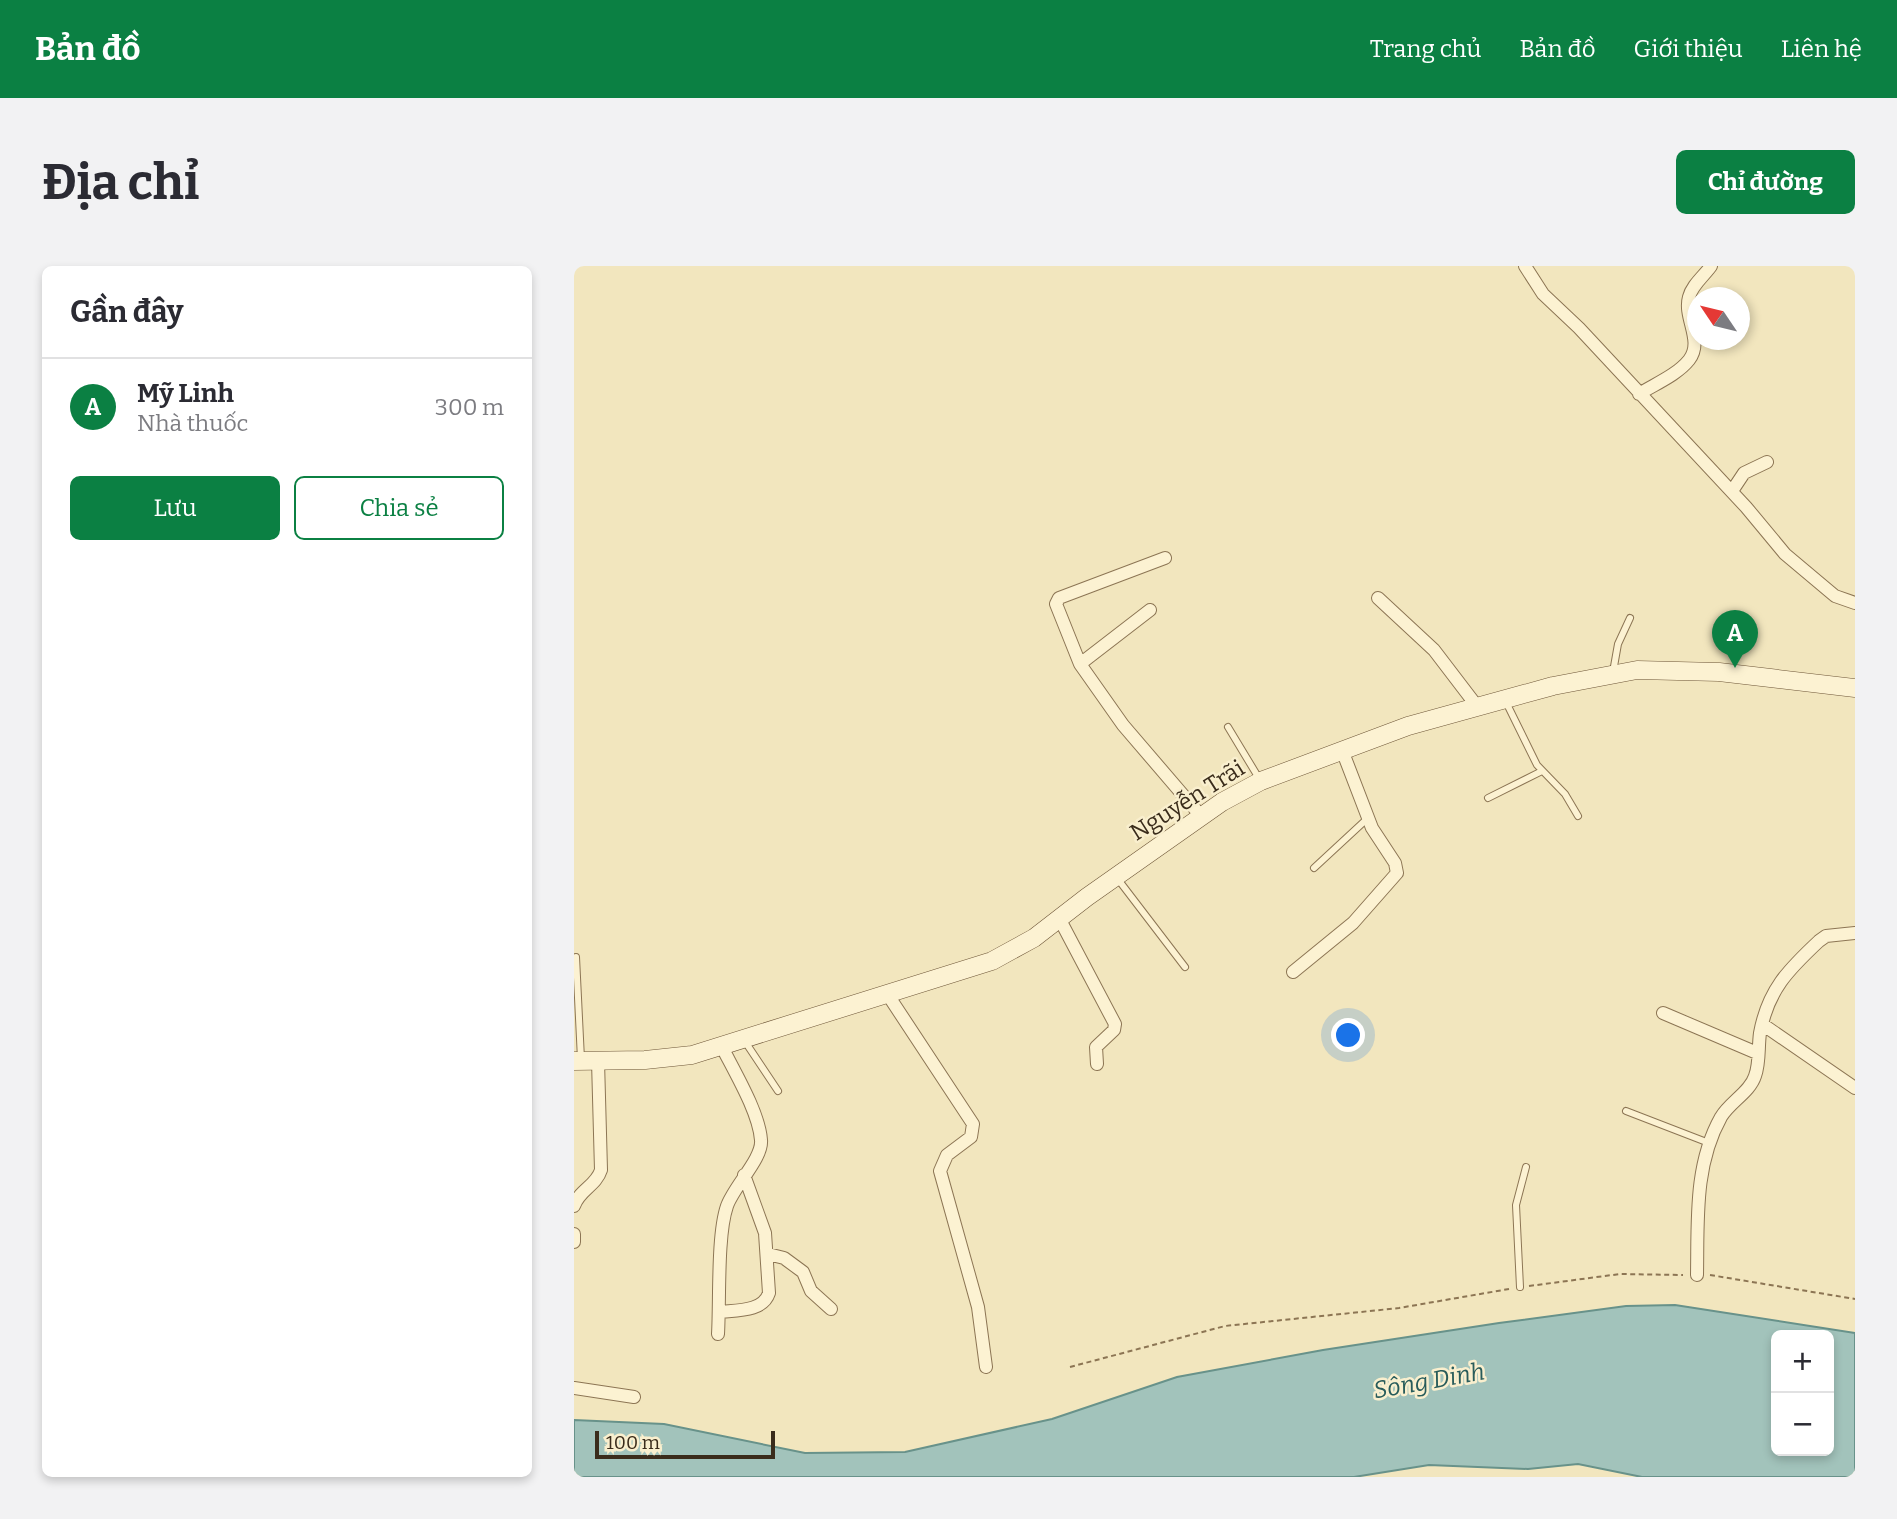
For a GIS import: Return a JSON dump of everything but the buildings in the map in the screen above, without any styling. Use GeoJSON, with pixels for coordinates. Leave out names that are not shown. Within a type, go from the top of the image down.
{"type":"FeatureCollection","features":[{"type":"Feature","properties":{"kind":"main road","name":"Nguyễn Trãi"},"geometry":{"type":"LineString","coordinates":[[584,1061],[665,1059],[888,995],[992,961],[1034,938],[1201,816],[1261,781],[1342,750],[1476,705],[1612,674],[1685,670],[1855,688]]}},
{"type":"Feature","properties":{"kind":"street"},"geometry":{"type":"LineString","coordinates":[[1525,266],[1543,294],[1579,328],[1732,491],[1785,554],[1835,596],[1855,603]]}},
{"type":"Feature","properties":{"kind":"street"},"geometry":{"type":"LineString","coordinates":[[1639,394],[1679,370],[1691,358],[1695,346],[1688,300],[1693,288],[1711,266]]}},
{"type":"Feature","properties":{"kind":"street"},"geometry":{"type":"LineString","coordinates":[[1732,491],[1744,473],[1767,462]]}},
{"type":"Feature","properties":{"kind":"street"},"geometry":{"type":"LineString","coordinates":[[1165,558],[1059,598],[1056,604],[1080,664],[1124,724],[1201,816]]}},
{"type":"Feature","properties":{"kind":"street"},"geometry":{"type":"LineString","coordinates":[[1378,598],[1434,650],[1476,705]]}},
{"type":"Feature","properties":{"kind":"street"},"geometry":{"type":"LineString","coordinates":[[1080,664],[1150,610]]}},
{"type":"Feature","properties":{"kind":"street"},"geometry":{"type":"LineString","coordinates":[[1293,972],[1353,923],[1397,873],[1395,863],[1368,818],[1342,750]]}},
{"type":"Feature","properties":{"kind":"street"},"geometry":{"type":"LineString","coordinates":[[1059,918],[1115,1024],[1114,1030],[1096,1047],[1097,1064]]}},
{"type":"Feature","properties":{"kind":"street"},"geometry":{"type":"LineString","coordinates":[[1697,1275],[1699,1192],[1710,1144],[1727,1109],[1755,1078],[1762,1024],[1776,985],[1826,936],[1855,933]]}},
{"type":"Feature","properties":{"kind":"street"},"geometry":{"type":"LineString","coordinates":[[888,995],[973,1124],[971,1137],[947,1155],[940,1171],[978,1307],[986,1367]]}},
{"type":"Feature","properties":{"kind":"street"},"geometry":{"type":"LineString","coordinates":[[1663,1013],[1757,1053]]}},
{"type":"Feature","properties":{"kind":"street"},"geometry":{"type":"LineString","coordinates":[[1762,1024],[1855,1088]]}},
{"type":"Feature","properties":{"kind":"street"},"geometry":{"type":"LineString","coordinates":[[718,1334],[724,1219],[744,1175],[759,1154],[760,1135],[721,1045]]}},
{"type":"Feature","properties":{"kind":"street"},"geometry":{"type":"LineString","coordinates":[[574,1206],[579,1195],[595,1181],[601,1170],[584,1061]]}},
{"type":"Feature","properties":{"kind":"street"},"geometry":{"type":"LineString","coordinates":[[719,1312],[759,1307],[767,1300],[768,1254],[765,1233],[744,1175]]}},
{"type":"Feature","properties":{"kind":"street"},"geometry":{"type":"LineString","coordinates":[[574,1234],[574,1242]]}},
{"type":"Feature","properties":{"kind":"street"},"geometry":{"type":"LineString","coordinates":[[768,1254],[784,1258],[803,1272],[811,1291],[831,1309]]}},
{"type":"Feature","properties":{"kind":"street"},"geometry":{"type":"LineString","coordinates":[[574,1388],[634,1397]]}},
{"type":"Feature","properties":{"kind":"lane"},"geometry":{"type":"LineString","coordinates":[[1612,674],[1618,644],[1630,618]]}},
{"type":"Feature","properties":{"kind":"lane"},"geometry":{"type":"LineString","coordinates":[[1504,698],[1542,771],[1566,794],[1578,816]]}},
{"type":"Feature","properties":{"kind":"lane"},"geometry":{"type":"LineString","coordinates":[[1228,727],[1261,781]]}},
{"type":"Feature","properties":{"kind":"lane"},"geometry":{"type":"LineString","coordinates":[[1488,798],[1542,771]]}},
{"type":"Feature","properties":{"kind":"lane"},"geometry":{"type":"LineString","coordinates":[[1314,868],[1368,818]]}},
{"type":"Feature","properties":{"kind":"lane"},"geometry":{"type":"LineString","coordinates":[[1116,876],[1185,967]]}},
{"type":"Feature","properties":{"kind":"lane"},"geometry":{"type":"LineString","coordinates":[[576,957],[584,1061]]}},
{"type":"Feature","properties":{"kind":"lane"},"geometry":{"type":"LineString","coordinates":[[743,1038],[778,1091]]}},
{"type":"Feature","properties":{"kind":"lane"},"geometry":{"type":"LineString","coordinates":[[1626,1111],[1710,1144]]}},
{"type":"Feature","properties":{"kind":"lane"},"geometry":{"type":"LineString","coordinates":[[1520,1287],[1516,1205],[1526,1167]]}},
{"type":"Feature","properties":{"kind":"path"},"geometry":{"type":"LineString","coordinates":[[1070,1367],[1225,1326],[1399,1308],[1520,1287],[1620,1274],[1697,1275],[1769,1283],[1855,1299]]}},
{"type":"Feature","properties":{"kind":"water","name":"Sông Dinh"},"geometry":{"type":"Polygon","coordinates":[[[1675,1305],[1855,1333],[1855,1477],[1642,1477],[1578,1464],[1528,1469],[1429,1465],[1354,1477],[574,1477],[574,1420],[664,1424],[805,1453],[905,1452],[1052,1419],[1177,1377],[1323,1350],[1626,1306],[1675,1305]]]}},
{"type":"Feature","properties":{"kind":"place","name":"Mỹ Linh"},"geometry":{"type":"Point","coordinates":[1735,668]}}]}
